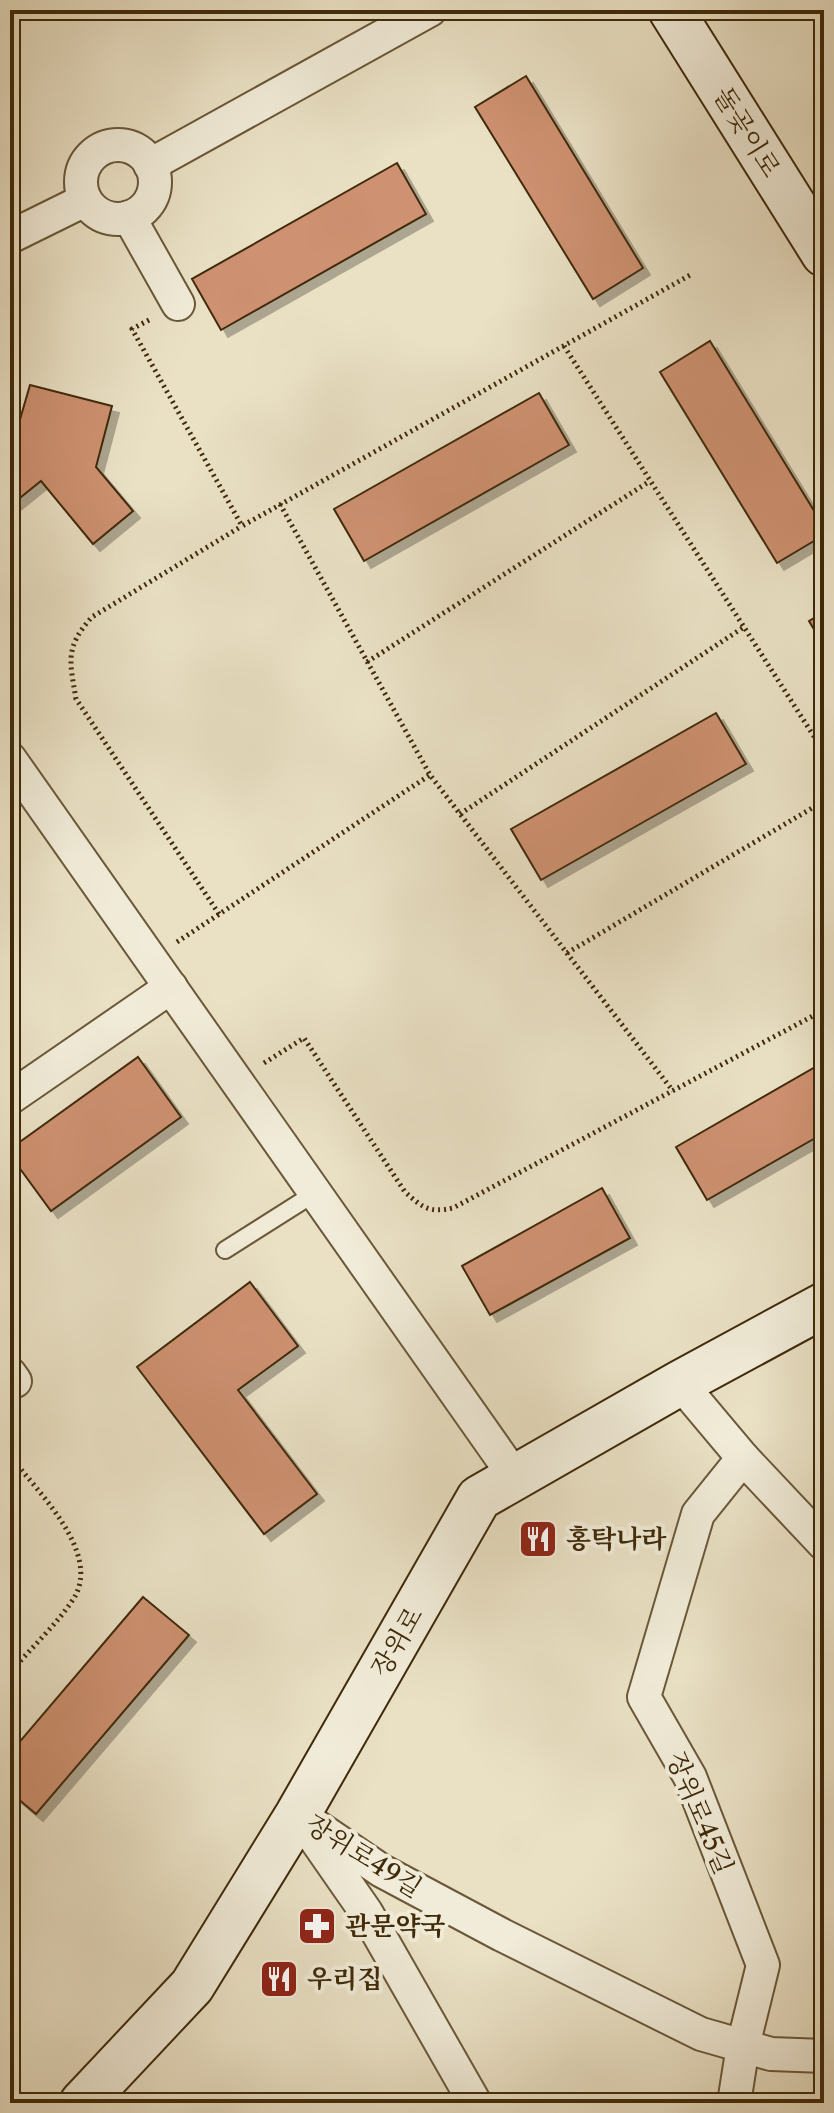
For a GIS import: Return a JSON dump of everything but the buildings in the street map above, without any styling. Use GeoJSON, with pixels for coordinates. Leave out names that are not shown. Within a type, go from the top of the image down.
{"type":"FeatureCollection","features":[{"type":"Feature","properties":{"kind":"street"},"geometry":{"type":"LineString","coordinates":[[150,165],[430,10]]}},
{"type":"Feature","properties":{"kind":"street","name":"돌곶이로"},"geometry":{"type":"LineString","coordinates":[[671,10],[824,254]]}},
{"type":"Feature","properties":{"kind":"street"},"geometry":{"type":"LineString","coordinates":[[127,146],[150,165],[155,181],[153,193],[148,204],[129,217],[104,217],[85,200],[81,189],[85,164],[104,147],[127,146]]}},
{"type":"Feature","properties":{"kind":"street"},"geometry":{"type":"LineString","coordinates":[[10,237],[85,200]]}},
{"type":"Feature","properties":{"kind":"street"},"geometry":{"type":"LineString","coordinates":[[129,217],[178,304]]}},
{"type":"Feature","properties":{"kind":"street"},"geometry":{"type":"LineString","coordinates":[[10,759],[515,1477]]}},
{"type":"Feature","properties":{"kind":"street"},"geometry":{"type":"LineString","coordinates":[[10,1098],[171,987]]}},
{"type":"Feature","properties":{"kind":"street","name":"장위로"},"geometry":{"type":"LineString","coordinates":[[82,2103],[192,1986],[298,1814],[479,1498],[824,1305]]}},
{"type":"Feature","properties":{"kind":"street"},"geometry":{"type":"LineString","coordinates":[[680,1383],[743,1458],[824,1544]]}},
{"type":"Feature","properties":{"kind":"street","name":"장위로45길"},"geometry":{"type":"LineString","coordinates":[[734,2103],[743,2046],[763,1965],[690,1777],[644,1697],[698,1514],[743,1458]]}},
{"type":"Feature","properties":{"kind":"street","name":"장위로49길"},"geometry":{"type":"LineString","coordinates":[[298,1814],[382,1871],[701,2034],[771,2054],[824,2056]]}},
{"type":"Feature","properties":{"kind":"street","name":"장위로49길"},"geometry":{"type":"LineString","coordinates":[[298,1814],[366,1912],[475,2103]]}},
{"type":"Feature","properties":{"kind":"lane"},"geometry":{"type":"LineString","coordinates":[[225,1250],[315,1193]]}},
{"type":"Feature","properties":{"kind":"path"},"geometry":{"type":"LineString","coordinates":[[219,914],[76,699],[69,659],[78,633],[92,617],[242,526],[692,274]]}},
{"type":"Feature","properties":{"kind":"path"},"geometry":{"type":"LineString","coordinates":[[178,304],[132,329],[242,526]]}},
{"type":"Feature","properties":{"kind":"path"},"geometry":{"type":"LineString","coordinates":[[564,346],[824,752]]}},
{"type":"Feature","properties":{"kind":"path"},"geometry":{"type":"LineString","coordinates":[[367,662],[650,481]]}},
{"type":"Feature","properties":{"kind":"path"},"geometry":{"type":"LineString","coordinates":[[280,504],[430,775],[673,1091]]}},
{"type":"Feature","properties":{"kind":"path"},"geometry":{"type":"LineString","coordinates":[[460,814],[744,627]]}},
{"type":"Feature","properties":{"kind":"path"},"geometry":{"type":"LineString","coordinates":[[151,959],[430,775]]}},
{"type":"Feature","properties":{"kind":"path"},"geometry":{"type":"LineString","coordinates":[[567,953],[824,801]]}},
{"type":"Feature","properties":{"kind":"path"},"geometry":{"type":"LineString","coordinates":[[237,1081],[304,1038],[405,1192],[434,1212],[453,1208],[824,1010]]}},
{"type":"Feature","properties":{"kind":"path"},"geometry":{"type":"LineString","coordinates":[[10,1456],[71,1535],[80,1560],[81,1581],[74,1598],[10,1673]]}},
{"type":"Feature","properties":{"kind":"place","name":"홍탁나라"},"geometry":{"type":"Point","coordinates":[538,1539]}},
{"type":"Feature","properties":{"kind":"place","name":"관문약국"},"geometry":{"type":"Point","coordinates":[317,1926]}},
{"type":"Feature","properties":{"kind":"place","name":"우리집"},"geometry":{"type":"Point","coordinates":[279,1979]}}]}
